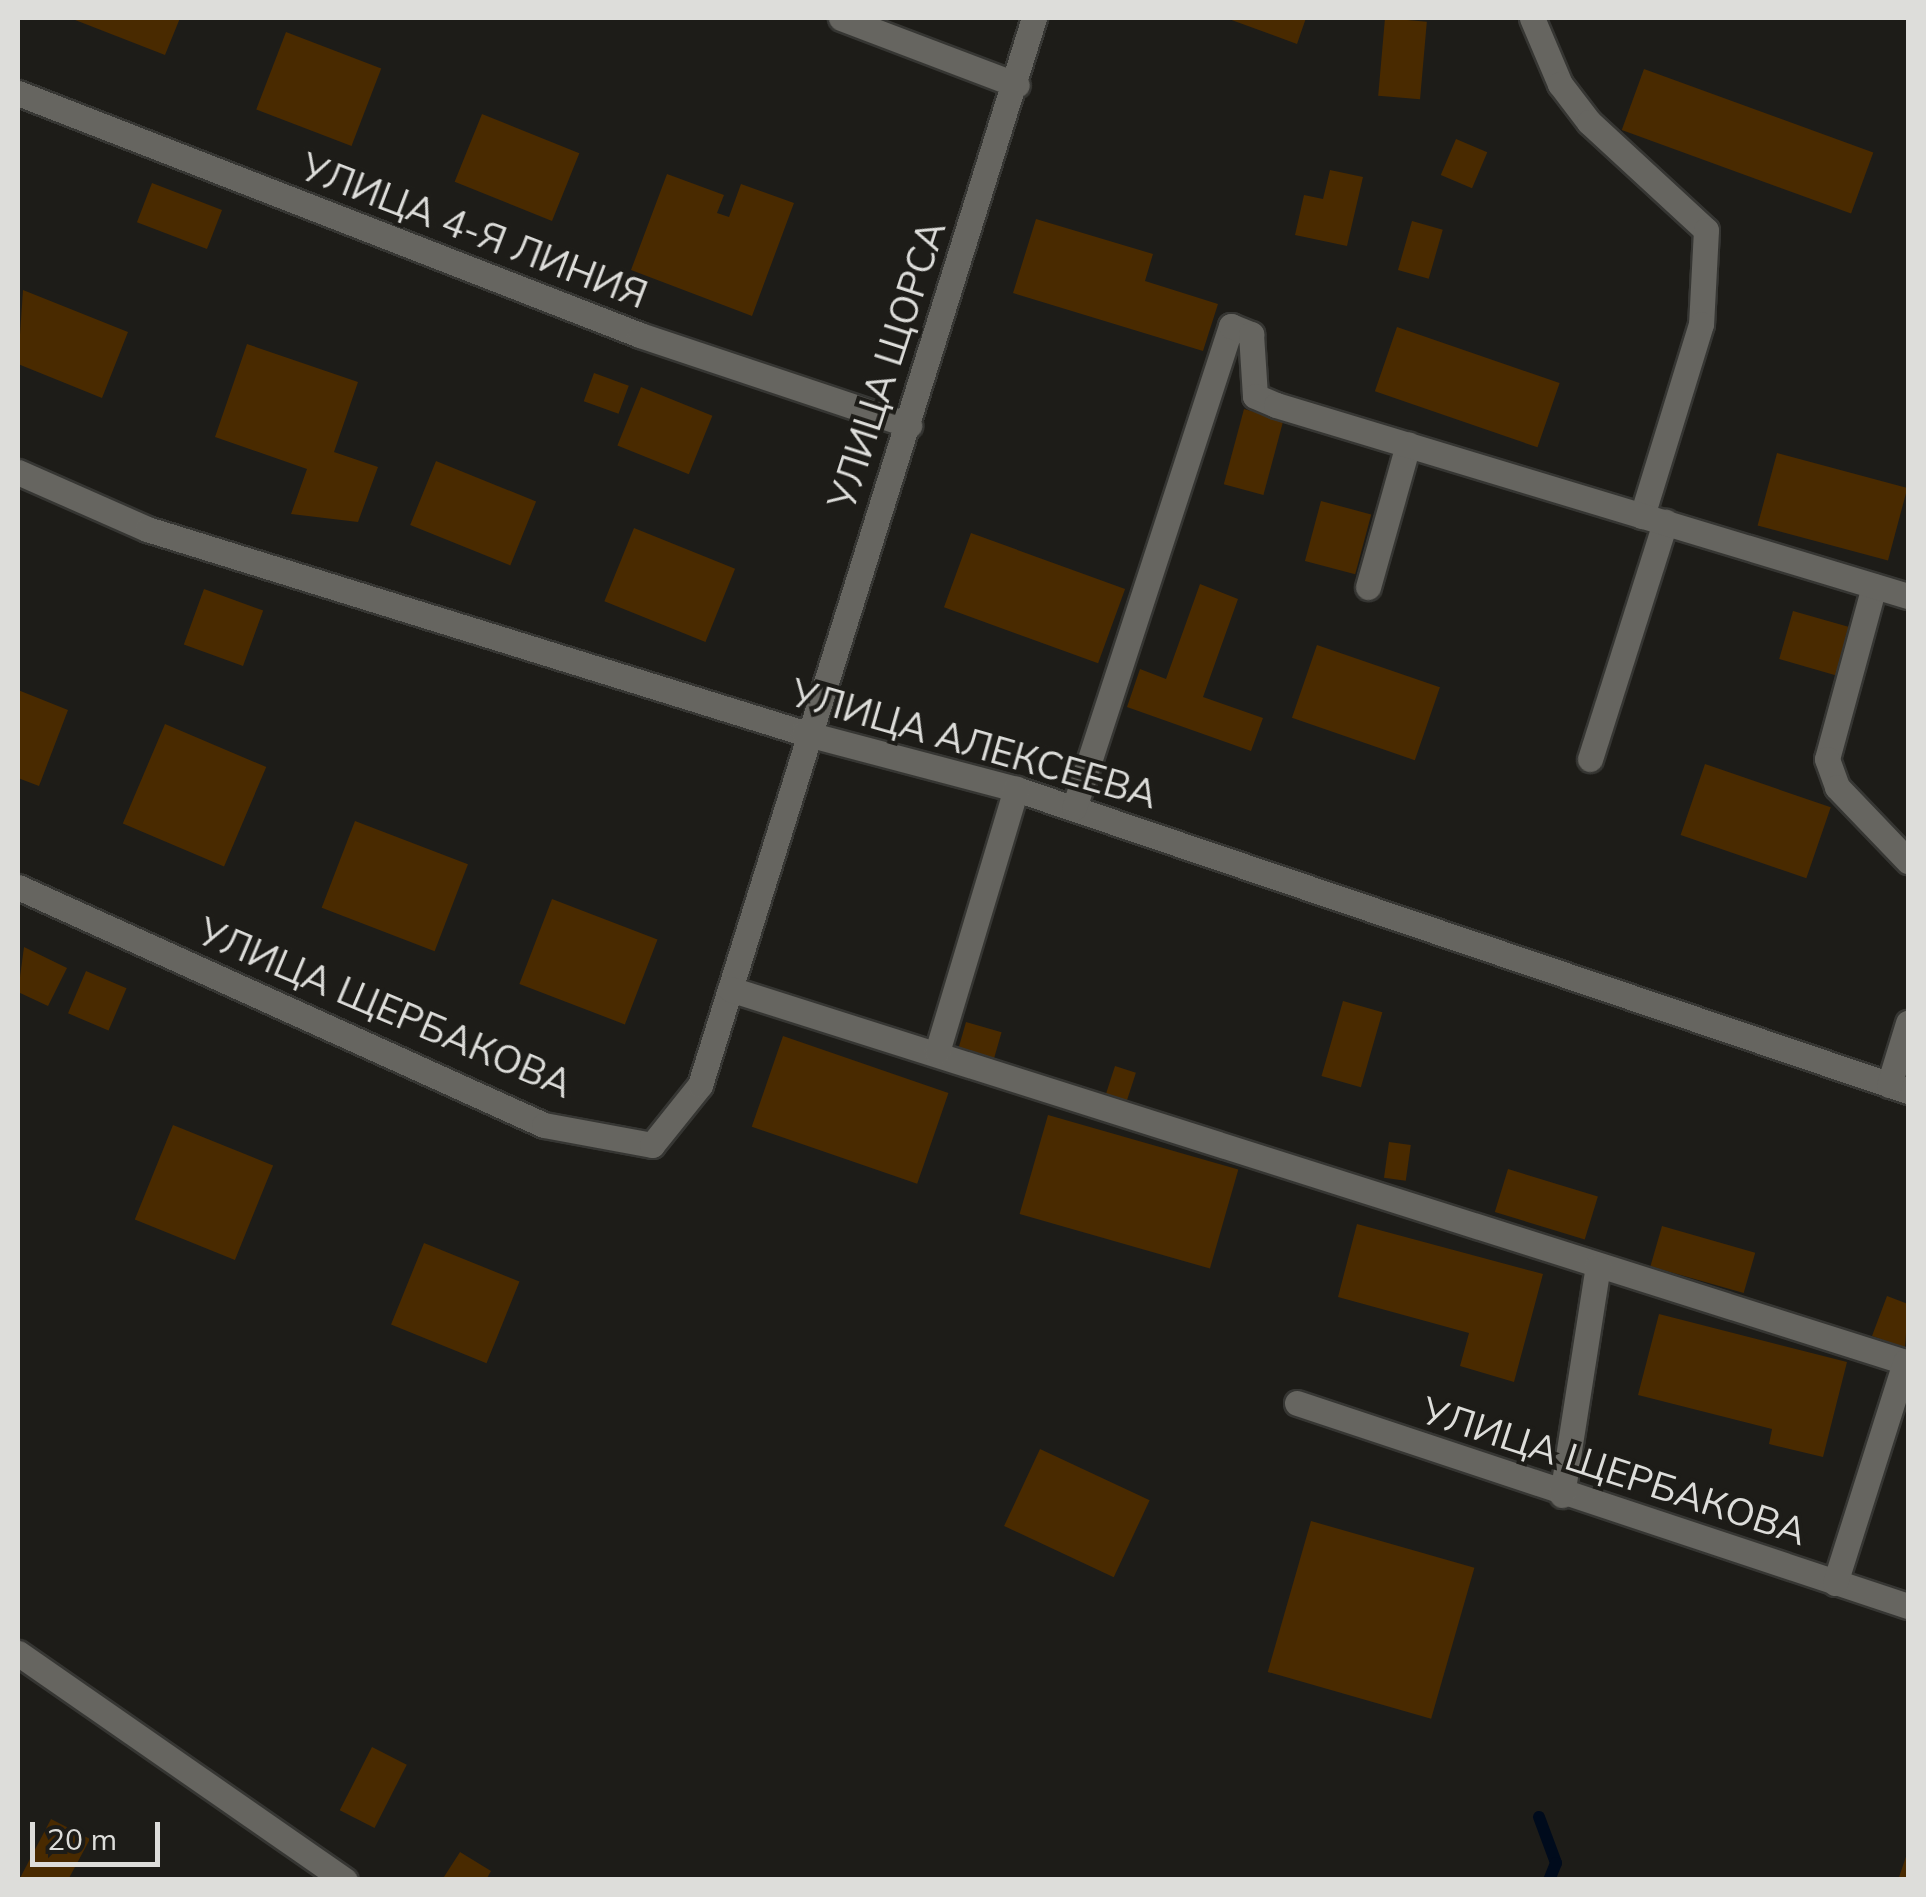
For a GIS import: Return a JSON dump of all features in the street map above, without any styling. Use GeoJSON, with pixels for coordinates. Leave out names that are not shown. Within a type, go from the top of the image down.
{"type":"FeatureCollection","features":[{"type":"Feature","properties":{"kind":"street"},"geometry":{"type":"LineString","coordinates":[[841,18],[1017,84]]}},
{"type":"Feature","properties":{"kind":"street","name":"УЛИЦА ЩОРСА"},"geometry":{"type":"LineString","coordinates":[[804,734],[909,425],[1017,84],[1034,18]]}},
{"type":"Feature","properties":{"kind":"street"},"geometry":{"type":"LineString","coordinates":[[1532,18],[1560,84],[1589,122],[1706,230],[1701,324],[1590,759]]}},
{"type":"Feature","properties":{"kind":"street","name":"УЛИЦА 4-Я ЛИНИЯ"},"geometry":{"type":"LineString","coordinates":[[18,93],[640,335],[909,425]]}},
{"type":"Feature","properties":{"kind":"street"},"geometry":{"type":"LineString","coordinates":[[1074,808],[1231,326],[1250,334],[1256,396],[1908,596]]}},
{"type":"Feature","properties":{"kind":"street"},"geometry":{"type":"LineString","coordinates":[[1368,587],[1408,445]]}},
{"type":"Feature","properties":{"kind":"street","name":"УЛИЦА АЛЕКСЕЕВА"},"geometry":{"type":"LineString","coordinates":[[18,472],[147,529],[804,734],[1016,789],[1899,1088]]}},
{"type":"Feature","properties":{"kind":"street"},"geometry":{"type":"LineString","coordinates":[[1874,586],[1827,759],[1837,788],[1908,861]]}},
{"type":"Feature","properties":{"kind":"street","name":"УЛИЦА ЩЕРБАКОВА"},"geometry":{"type":"LineString","coordinates":[[18,887],[544,1124],[652,1145],[700,1085],[804,734]]}},
{"type":"Feature","properties":{"kind":"street"},"geometry":{"type":"LineString","coordinates":[[937,1052],[1016,789]]}},
{"type":"Feature","properties":{"kind":"street"},"geometry":{"type":"LineString","coordinates":[[730,989],[1907,1363],[1835,1583]]}},
{"type":"Feature","properties":{"kind":"street"},"geometry":{"type":"LineString","coordinates":[[1899,1088],[1908,1023]]}},
{"type":"Feature","properties":{"kind":"street"},"geometry":{"type":"LineString","coordinates":[[1562,1495],[1598,1266]]}},
{"type":"Feature","properties":{"kind":"street","name":"УЛИЦА ЩЕРБАКОВА"},"geometry":{"type":"LineString","coordinates":[[1298,1403],[1562,1495],[1908,1606]]}},
{"type":"Feature","properties":{"kind":"street"},"geometry":{"type":"LineString","coordinates":[[18,1653],[345,1880]]}},
{"type":"Feature","properties":{"kind":"building"},"geometry":{"type":"Polygon","coordinates":[[[70,18],[180,18],[165,55],[70,18]]]}},
{"type":"Feature","properties":{"kind":"building"},"geometry":{"type":"Polygon","coordinates":[[[1226,18],[1306,18],[1297,44],[1226,18]]]}},
{"type":"Feature","properties":{"kind":"building"},"geometry":{"type":"Polygon","coordinates":[[[1385,18],[1427,22],[1420,99],[1378,96],[1385,18]]]}},
{"type":"Feature","properties":{"kind":"building"},"geometry":{"type":"Polygon","coordinates":[[[286,32],[381,69],[351,146],[256,109],[286,32]]]}},
{"type":"Feature","properties":{"kind":"building"},"geometry":{"type":"Polygon","coordinates":[[[1644,69],[1873,152],[1851,214],[1622,130],[1644,69]]]}},
{"type":"Feature","properties":{"kind":"building"},"geometry":{"type":"Polygon","coordinates":[[[482,114],[579,153],[552,221],[455,182],[482,114]]]}},
{"type":"Feature","properties":{"kind":"building"},"geometry":{"type":"Polygon","coordinates":[[[1456,139],[1487,152],[1472,188],[1441,175],[1456,139]]]}},
{"type":"Feature","properties":{"kind":"building"},"geometry":{"type":"Polygon","coordinates":[[[1330,170],[1363,177],[1347,246],[1295,235],[1304,195],[1323,199],[1330,170]]]}},
{"type":"Feature","properties":{"kind":"building"},"geometry":{"type":"Polygon","coordinates":[[[667,174],[724,195],[717,213],[729,217],[741,184],[794,203],[752,316],[631,270],[667,174]]]}},
{"type":"Feature","properties":{"kind":"building"},"geometry":{"type":"Polygon","coordinates":[[[152,183],[222,210],[207,249],[137,222],[152,183]]]}},
{"type":"Feature","properties":{"kind":"building"},"geometry":{"type":"Polygon","coordinates":[[[1036,219],[1153,254],[1145,281],[1218,304],[1203,351],[1013,293],[1036,219]]]}},
{"type":"Feature","properties":{"kind":"building"},"geometry":{"type":"Polygon","coordinates":[[[1412,221],[1443,230],[1429,279],[1398,270],[1412,221]]]}},
{"type":"Feature","properties":{"kind":"building"},"geometry":{"type":"Polygon","coordinates":[[[23,290],[128,332],[102,398],[18,364],[23,290]]]}},
{"type":"Feature","properties":{"kind":"building"},"geometry":{"type":"Polygon","coordinates":[[[1397,327],[1560,383],[1537,447],[1375,391],[1397,327]]]}},
{"type":"Feature","properties":{"kind":"building"},"geometry":{"type":"Polygon","coordinates":[[[247,344],[358,382],[334,452],[378,467],[358,522],[291,514],[307,469],[215,437],[247,344]]]}},
{"type":"Feature","properties":{"kind":"building"},"geometry":{"type":"Polygon","coordinates":[[[594,373],[629,386],[619,414],[584,401],[594,373]]]}},
{"type":"Feature","properties":{"kind":"building"},"geometry":{"type":"Polygon","coordinates":[[[641,387],[712,416],[689,474],[617,445],[641,387]]]}},
{"type":"Feature","properties":{"kind":"building"},"geometry":{"type":"Polygon","coordinates":[[[1244,409],[1284,420],[1263,495],[1224,484],[1244,409]]]}},
{"type":"Feature","properties":{"kind":"building"},"geometry":{"type":"Polygon","coordinates":[[[1777,453],[1907,488],[1888,560],[1758,525],[1777,453]]]}},
{"type":"Feature","properties":{"kind":"building"},"geometry":{"type":"Polygon","coordinates":[[[436,461],[536,501],[510,565],[410,525],[436,461]]]}},
{"type":"Feature","properties":{"kind":"building"},"geometry":{"type":"Polygon","coordinates":[[[1321,501],[1371,514],[1355,574],[1305,561],[1321,501]]]}},
{"type":"Feature","properties":{"kind":"building"},"geometry":{"type":"Polygon","coordinates":[[[634,528],[735,569],[705,642],[604,601],[634,528]]]}},
{"type":"Feature","properties":{"kind":"building"},"geometry":{"type":"Polygon","coordinates":[[[971,533],[1125,589],[1098,663],[944,607],[971,533]]]}},
{"type":"Feature","properties":{"kind":"building"},"geometry":{"type":"Polygon","coordinates":[[[1200,584],[1238,599],[1203,697],[1263,718],[1251,751],[1127,707],[1140,669],[1166,679],[1200,584]]]}},
{"type":"Feature","properties":{"kind":"building"},"geometry":{"type":"Polygon","coordinates":[[[204,589],[263,611],[243,666],[184,644],[204,589]]]}},
{"type":"Feature","properties":{"kind":"building"},"geometry":{"type":"Polygon","coordinates":[[[1793,611],[1854,628],[1840,676],[1779,659],[1793,611]]]}},
{"type":"Feature","properties":{"kind":"building"},"geometry":{"type":"Polygon","coordinates":[[[1317,645],[1440,687],[1415,760],[1292,718],[1317,645]]]}},
{"type":"Feature","properties":{"kind":"building"},"geometry":{"type":"Polygon","coordinates":[[[18,690],[68,710],[39,786],[18,778],[18,690]]]}},
{"type":"Feature","properties":{"kind":"building"},"geometry":{"type":"Polygon","coordinates":[[[165,724],[266,767],[224,866],[123,823],[165,724]]]}},
{"type":"Feature","properties":{"kind":"building"},"geometry":{"type":"Polygon","coordinates":[[[1705,764],[1831,807],[1806,878],[1681,835],[1705,764]]]}},
{"type":"Feature","properties":{"kind":"building"},"geometry":{"type":"Polygon","coordinates":[[[355,821],[468,864],[435,951],[322,908],[355,821]]]}},
{"type":"Feature","properties":{"kind":"building"},"geometry":{"type":"Polygon","coordinates":[[[552,899],[657,939],[625,1024],[519,984],[552,899]]]}},
{"type":"Feature","properties":{"kind":"building"},"geometry":{"type":"Polygon","coordinates":[[[24,947],[67,968],[48,1006],[18,992],[24,947]]]}},
{"type":"Feature","properties":{"kind":"building"},"geometry":{"type":"Polygon","coordinates":[[[86,971],[127,988],[109,1031],[68,1013],[86,971]]]}},
{"type":"Feature","properties":{"kind":"building"},"geometry":{"type":"Polygon","coordinates":[[[1343,1001],[1382,1012],[1361,1087],[1322,1076],[1343,1001]]]}},
{"type":"Feature","properties":{"kind":"building"},"geometry":{"type":"Polygon","coordinates":[[[966,1022],[1002,1032],[994,1060],[958,1050],[966,1022]]]}},
{"type":"Feature","properties":{"kind":"building"},"geometry":{"type":"Polygon","coordinates":[[[783,1036],[948,1093],[917,1184],[752,1127],[783,1036]]]}},
{"type":"Feature","properties":{"kind":"building"},"geometry":{"type":"Polygon","coordinates":[[[1115,1066],[1136,1073],[1123,1113],[1102,1106],[1115,1066]]]}},
{"type":"Feature","properties":{"kind":"building"},"geometry":{"type":"Polygon","coordinates":[[[1048,1115],[1238,1170],[1210,1269],[1020,1214],[1048,1115]]]}},
{"type":"Feature","properties":{"kind":"building"},"geometry":{"type":"Polygon","coordinates":[[[173,1125],[273,1165],[235,1260],[135,1220],[173,1125]]]}},
{"type":"Feature","properties":{"kind":"building"},"geometry":{"type":"Polygon","coordinates":[[[1389,1142],[1411,1145],[1406,1181],[1384,1178],[1389,1142]]]}},
{"type":"Feature","properties":{"kind":"building"},"geometry":{"type":"Polygon","coordinates":[[[1508,1169],[1598,1196],[1585,1240],[1495,1212],[1508,1169]]]}},
{"type":"Feature","properties":{"kind":"building"},"geometry":{"type":"Polygon","coordinates":[[[1357,1224],[1543,1274],[1514,1382],[1460,1366],[1469,1333],[1338,1297],[1357,1224]]]}},
{"type":"Feature","properties":{"kind":"building"},"geometry":{"type":"Polygon","coordinates":[[[1662,1226],[1755,1253],[1744,1293],[1650,1266],[1662,1226]]]}},
{"type":"Feature","properties":{"kind":"building"},"geometry":{"type":"Polygon","coordinates":[[[424,1243],[519,1282],[487,1363],[391,1325],[424,1243]]]}},
{"type":"Feature","properties":{"kind":"building"},"geometry":{"type":"Polygon","coordinates":[[[1887,1296],[1908,1304],[1905,1348],[1872,1336],[1887,1296]]]}},
{"type":"Feature","properties":{"kind":"building"},"geometry":{"type":"Polygon","coordinates":[[[1659,1314],[1847,1362],[1823,1457],[1769,1444],[1772,1429],[1638,1395],[1659,1314]]]}},
{"type":"Feature","properties":{"kind":"building"},"geometry":{"type":"Polygon","coordinates":[[[1040,1449],[1150,1500],[1114,1577],[1004,1526],[1040,1449]]]}},
{"type":"Feature","properties":{"kind":"building"},"geometry":{"type":"Polygon","coordinates":[[[1311,1521],[1474,1568],[1431,1719],[1268,1672],[1311,1521]]]}},
{"type":"Feature","properties":{"kind":"building"},"geometry":{"type":"Polygon","coordinates":[[[372,1747],[407,1765],[375,1828],[340,1810],[372,1747]]]}},
{"type":"Feature","properties":{"kind":"building"},"geometry":{"type":"Polygon","coordinates":[[[51,1819],[90,1839],[68,1880],[19,1880],[51,1819]]]}},
{"type":"Feature","properties":{"kind":"building"},"geometry":{"type":"Polygon","coordinates":[[[1908,1851],[1908,1880],[1898,1880],[1908,1851]]]}},
{"type":"Feature","properties":{"kind":"building"},"geometry":{"type":"Polygon","coordinates":[[[460,1852],[491,1871],[486,1880],[442,1880],[460,1852]]]}},
{"type":"Feature","properties":{"kind":"waterway"},"geometry":{"type":"LineString","coordinates":[[1539,1817],[1556,1863],[1549,1880]]}}]}
